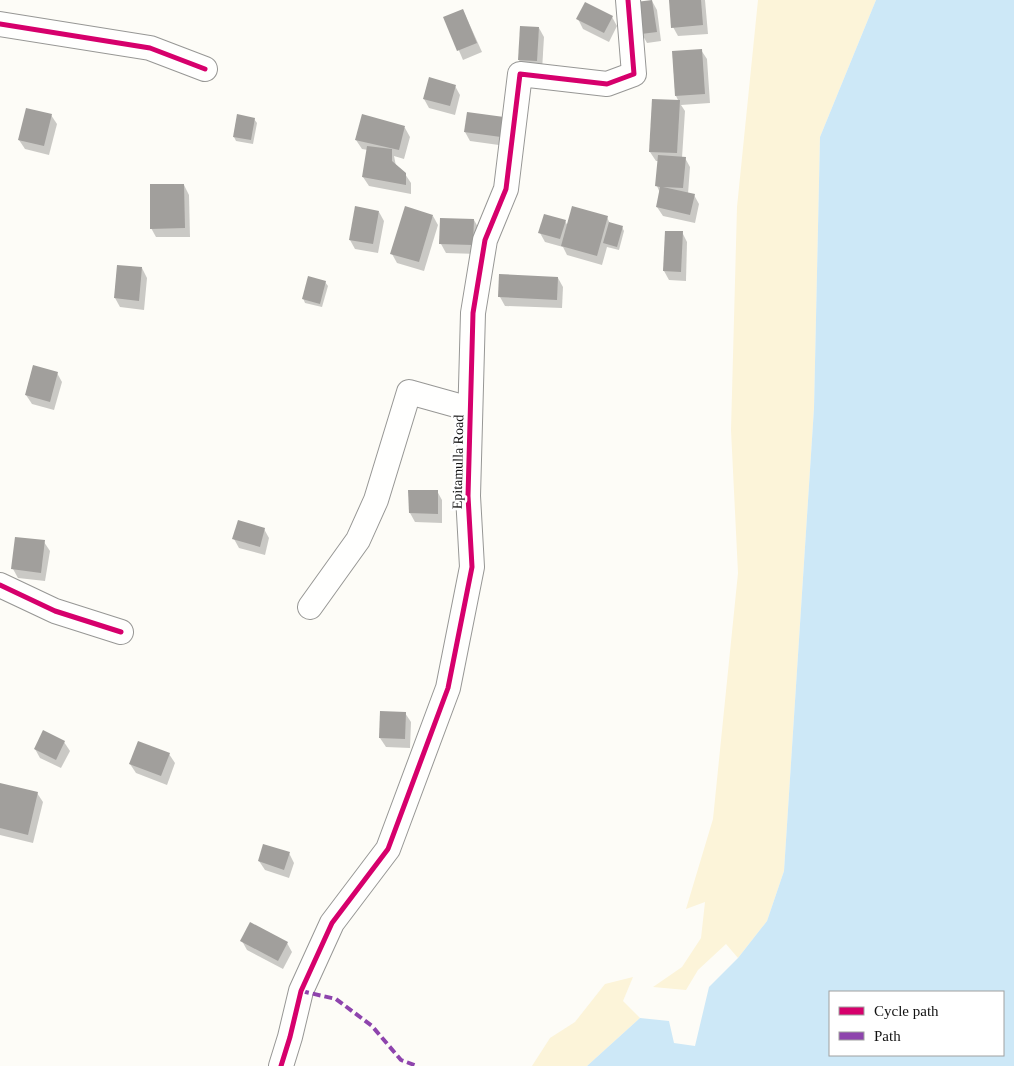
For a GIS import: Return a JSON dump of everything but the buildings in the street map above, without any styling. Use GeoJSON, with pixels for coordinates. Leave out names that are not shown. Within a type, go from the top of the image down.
{"type":"FeatureCollection","features":[{"type":"Feature","properties":{"kind":"street","name":"Epitamulla Road"},"geometry":{"type":"LineString","coordinates":[[281,1066],[301,991],[332,923],[388,849],[448,688],[472,567],[468,496],[473,313],[485,240],[506,189],[520,74],[607,84],[634,74],[628,0]]}},
{"type":"Feature","properties":{"kind":"street"},"geometry":{"type":"LineString","coordinates":[[0,24],[150,48],[205,68]]}},
{"type":"Feature","properties":{"kind":"street"},"geometry":{"type":"LineString","coordinates":[[310,607],[358,540],[376,500],[409,392],[470,409]]}},
{"type":"Feature","properties":{"kind":"street"},"geometry":{"type":"LineString","coordinates":[[0,585],[55,611],[121,632]]}},
{"type":"Feature","properties":{"kind":"sand"},"geometry":{"type":"Polygon","coordinates":[[[758,0],[876,0],[820,137],[814,408],[784,871],[767,921],[738,958],[726,944],[698,970],[686,990],[653,987],[682,967],[701,938],[705,902],[686,909],[713,819],[738,573],[731,430],[737,207],[758,0]]]}},
{"type":"Feature","properties":{"kind":"sand"},"geometry":{"type":"Polygon","coordinates":[[[633,977],[623,1001],[640,1018],[587,1066],[532,1066],[550,1038],[575,1022],[605,984],[633,977]]]}},
{"type":"Feature","properties":{"kind":"water"},"geometry":{"type":"Polygon","coordinates":[[[876,0],[1014,0],[1014,1066],[587,1066],[640,1018],[669,1021],[674,1043],[695,1046],[709,987],[738,958],[767,921],[784,871],[814,408],[820,137],[876,0]]]}},
{"type":"Feature","properties":{"kind":"marked path"},"geometry":{"type":"LineString","coordinates":[[301,991],[336,999],[372,1026],[401,1060],[417,1066]]}},
{"type":"Feature","properties":{"kind":"cycle path"},"geometry":{"type":"LineString","coordinates":[[281,1066],[301,991],[332,923],[388,849],[448,688],[472,567],[468,496],[473,313],[485,240],[506,189],[520,74],[607,84],[634,74],[628,0]]}},
{"type":"Feature","properties":{"kind":"cycle path"},"geometry":{"type":"LineString","coordinates":[[0,24],[150,48],[205,69]]}},
{"type":"Feature","properties":{"kind":"cycle path"},"geometry":{"type":"LineString","coordinates":[[0,585],[55,611],[121,632]]}}]}
